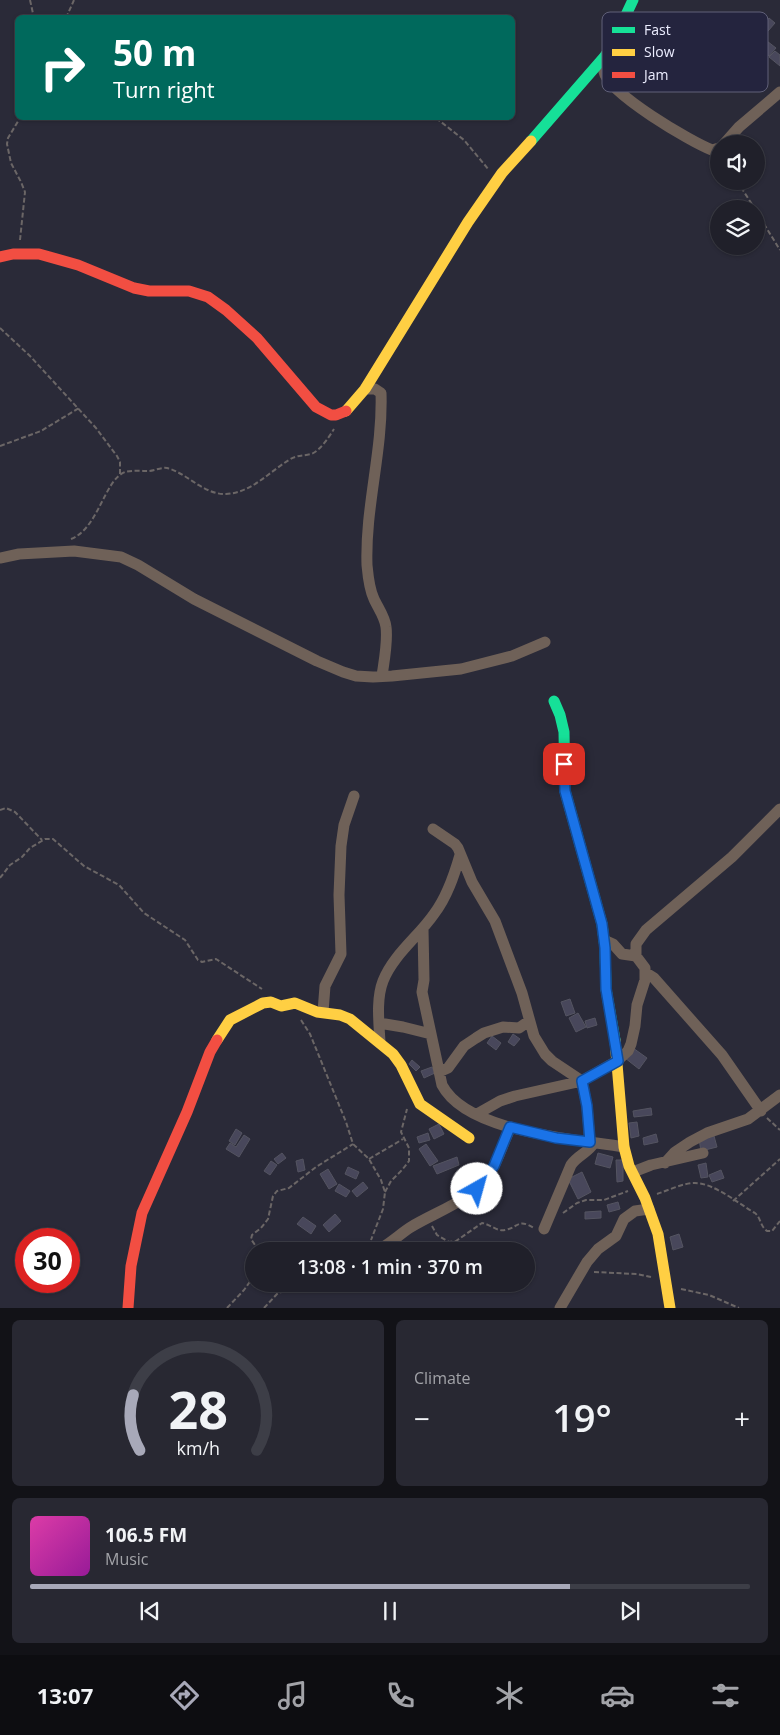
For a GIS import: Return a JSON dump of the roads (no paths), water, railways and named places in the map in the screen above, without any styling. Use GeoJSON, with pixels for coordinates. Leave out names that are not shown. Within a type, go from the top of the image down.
{"type":"FeatureCollection","features":[{"type":"Feature","properties":{"kind":"street"},"geometry":{"type":"LineString","coordinates":[[0,257],[18,252],[48,256],[102,274],[136,289],[166,292],[192,290],[202,293],[218,303],[262,343],[318,409],[332,416],[340,415],[348,410],[365,389],[455,242],[500,177],[602,59]]}},
{"type":"Feature","properties":{"kind":"street"},"geometry":{"type":"LineString","coordinates":[[620,92],[686,138],[710,149]]}},
{"type":"Feature","properties":{"kind":"street"},"geometry":{"type":"LineString","coordinates":[[732,135],[780,92]]}},
{"type":"Feature","properties":{"kind":"street"},"geometry":{"type":"LineString","coordinates":[[365,389],[376,389],[381,393],[378,457],[368,518],[367,543],[369,583],[386,626],[382,676]]}},
{"type":"Feature","properties":{"kind":"street"},"geometry":{"type":"LineString","coordinates":[[0,558],[19,554],[74,551],[121,558],[138,565],[194,599],[317,661],[356,676],[438,672],[477,666],[512,656],[545,642]]}},
{"type":"Feature","properties":{"kind":"street"},"geometry":{"type":"LineString","coordinates":[[554,701],[564,732],[565,791],[595,896],[604,940],[606,989],[618,1061],[624,1147],[626,1157],[647,1203],[658,1234],[670,1308]]}},
{"type":"Feature","properties":{"kind":"street"},"geometry":{"type":"LineString","coordinates":[[323,1012],[325,986],[341,954],[339,895],[341,846],[344,825],[354,796]]}},
{"type":"Feature","properties":{"kind":"street"},"geometry":{"type":"LineString","coordinates":[[636,956],[636,944],[646,930],[710,877],[780,809]]}},
{"type":"Feature","properties":{"kind":"street"},"geometry":{"type":"LineString","coordinates":[[433,829],[455,844],[472,882],[495,921],[522,993],[534,1036],[545,1054],[582,1081],[592,1142],[587,1152],[578,1157],[571,1165],[544,1229]]}},
{"type":"Feature","properties":{"kind":"street"},"geometry":{"type":"LineString","coordinates":[[380,1042],[380,992],[383,981],[388,970],[423,929],[442,902],[460,855]]}},
{"type":"Feature","properties":{"kind":"street"},"geometry":{"type":"LineString","coordinates":[[423,929],[424,980],[422,992],[446,1092],[460,1104],[477,1114],[510,1127],[556,1138],[624,1147]]}},
{"type":"Feature","properties":{"kind":"street"},"geometry":{"type":"LineString","coordinates":[[477,1114],[500,1101],[515,1096],[582,1081],[618,1061],[628,1051],[634,1034],[637,1005],[646,974],[643,962],[636,956],[622,954],[613,944],[604,940]]}},
{"type":"Feature","properties":{"kind":"street"},"geometry":{"type":"LineString","coordinates":[[646,974],[654,978],[722,1055],[760,1111]]}},
{"type":"Feature","properties":{"kind":"street"},"geometry":{"type":"LineString","coordinates":[[128,1308],[131,1266],[142,1213],[188,1112],[210,1052],[230,1020],[242,1012],[263,1003],[270,1002],[281,1006],[295,1003],[306,1006],[314,1011],[340,1015],[350,1019],[393,1054],[401,1064],[420,1104],[470,1138]]}},
{"type":"Feature","properties":{"kind":"street"},"geometry":{"type":"LineString","coordinates":[[440,1072],[448,1068],[464,1046],[484,1033],[503,1027],[519,1028],[529,1021]]}},
{"type":"Feature","properties":{"kind":"street"},"geometry":{"type":"LineString","coordinates":[[379,1024],[403,1027],[431,1034]]}},
{"type":"Feature","properties":{"kind":"street"},"geometry":{"type":"LineString","coordinates":[[665,1163],[675,1152],[690,1142],[707,1133],[748,1119],[780,1095]]}},
{"type":"Feature","properties":{"kind":"street"},"geometry":{"type":"LineString","coordinates":[[382,1242],[461,1200],[477,1189],[494,1166],[510,1127]]}},
{"type":"Feature","properties":{"kind":"street"},"geometry":{"type":"LineString","coordinates":[[633,1172],[651,1165],[704,1153]]}},
{"type":"Feature","properties":{"kind":"street"},"geometry":{"type":"LineString","coordinates":[[560,1308],[581,1270],[598,1249],[616,1236],[624,1219],[647,1203]]}}]}
